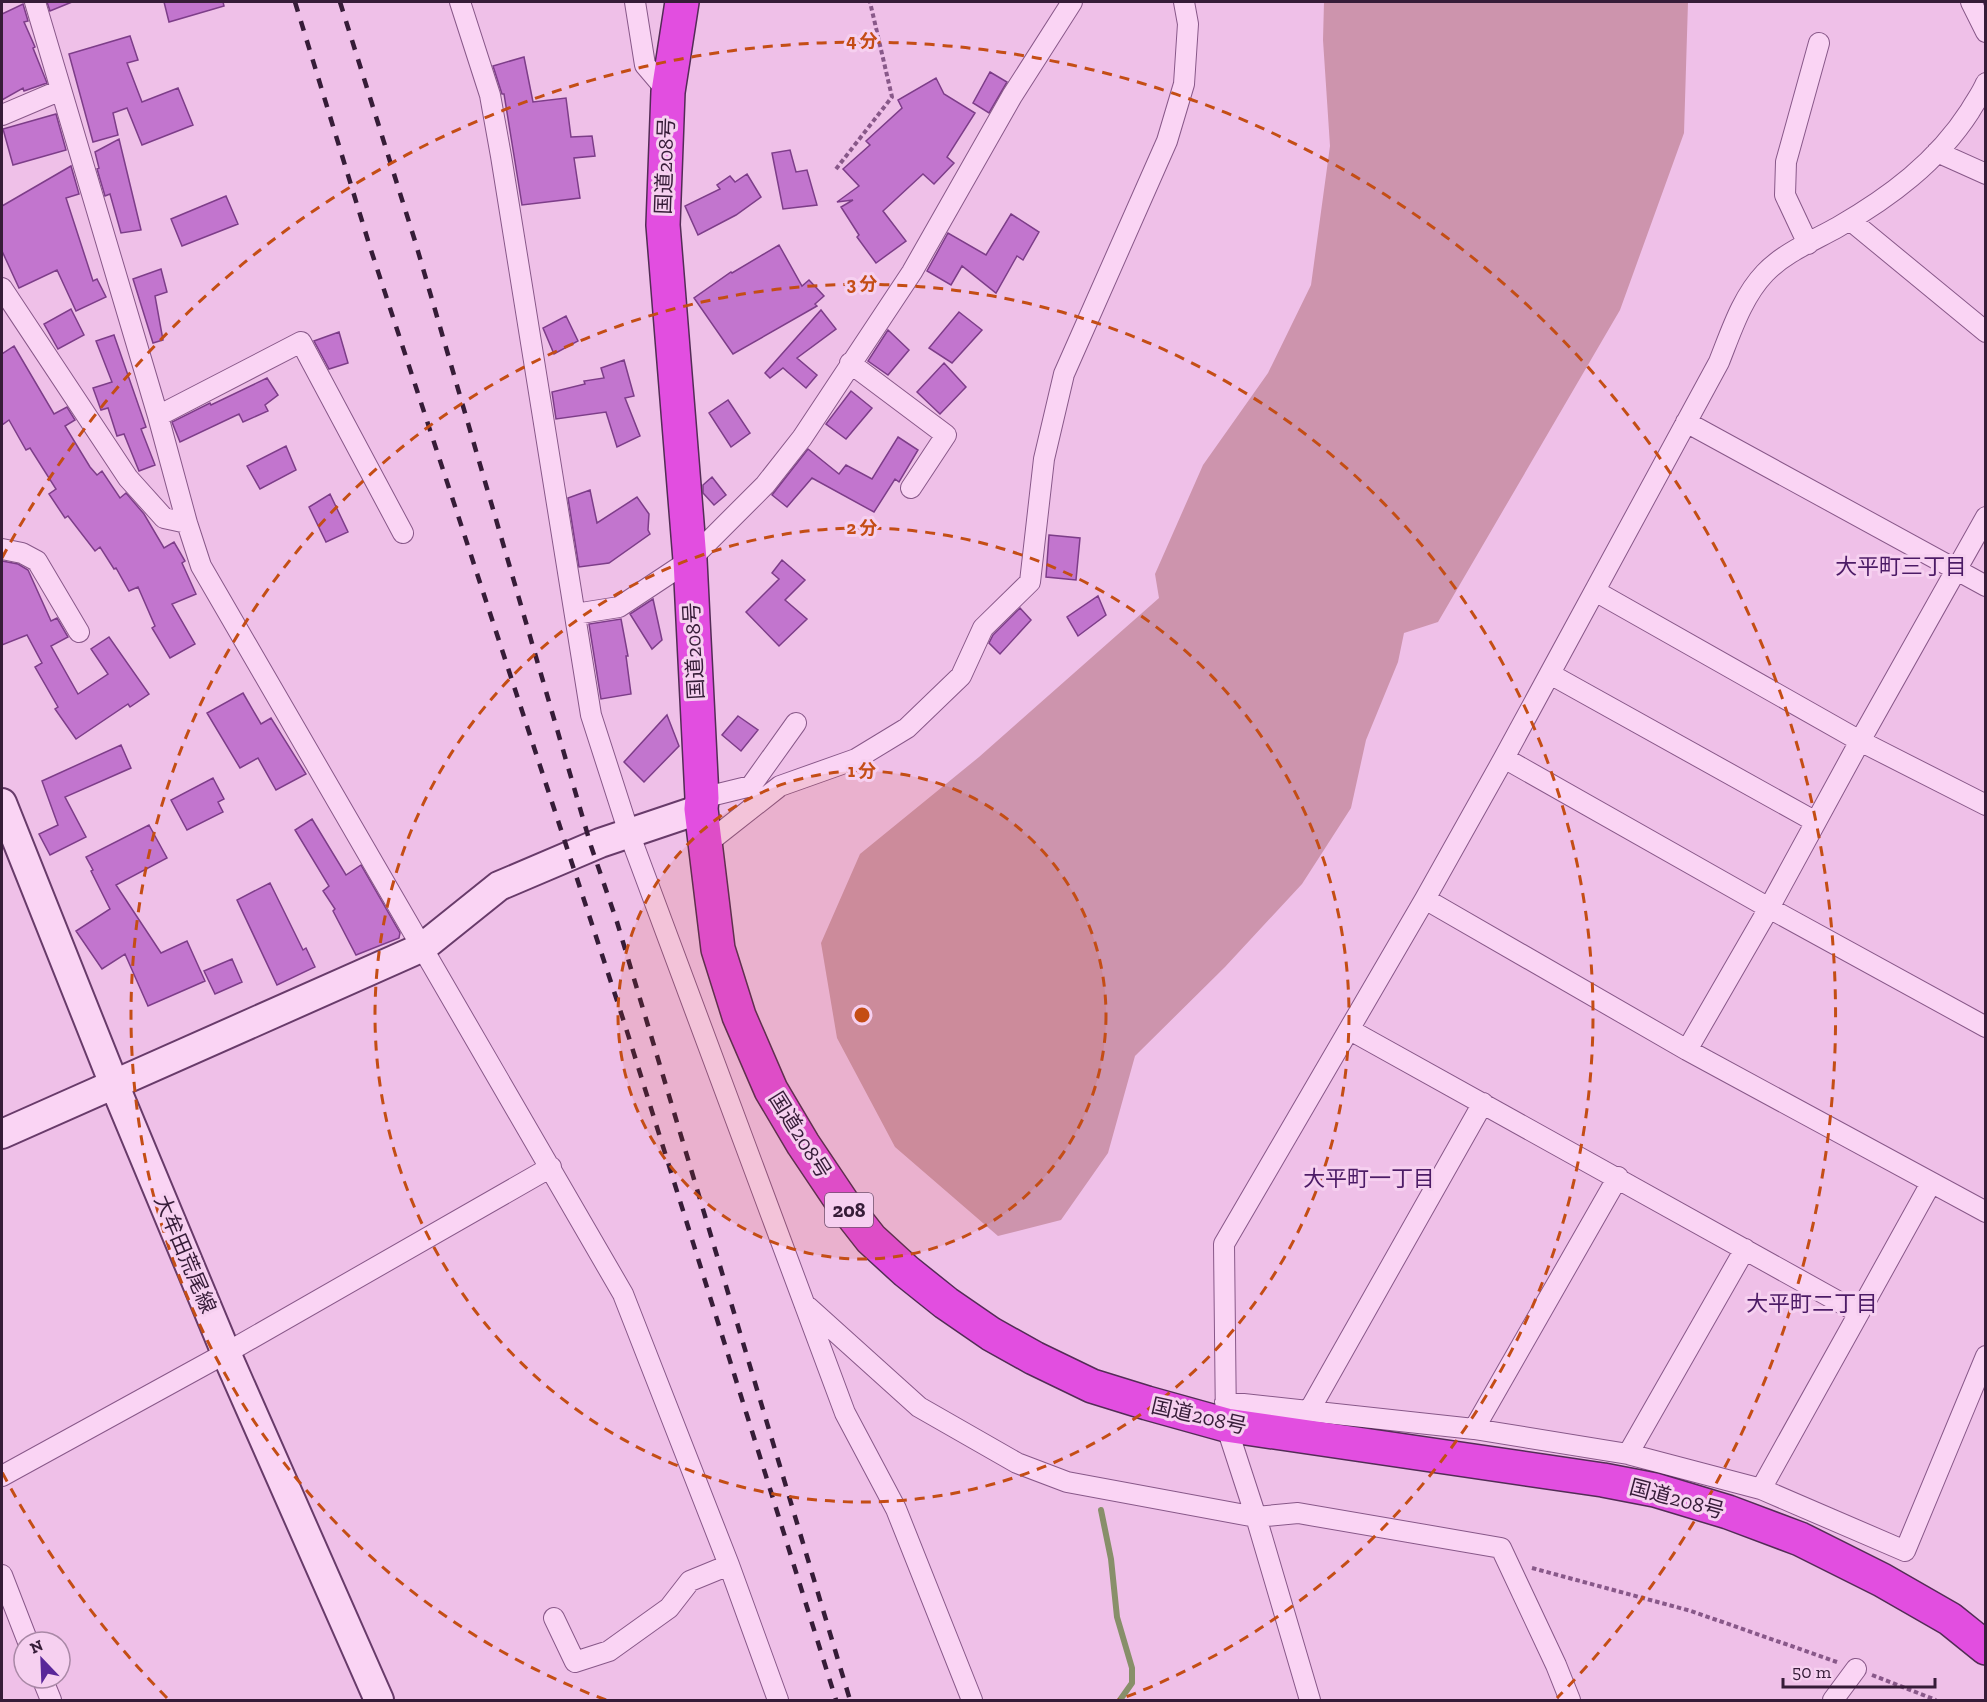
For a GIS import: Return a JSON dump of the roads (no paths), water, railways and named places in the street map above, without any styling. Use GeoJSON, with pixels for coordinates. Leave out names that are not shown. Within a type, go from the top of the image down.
{"type":"FeatureCollection","features":[{"type":"Feature","properties":{"kind":"highway","name":"国道208号"},"geometry":{"type":"LineString","coordinates":[[682,2],[668,92],[663,225],[690,560],[701,804],[718,949],[746,1034],[771,1090],[802,1144],[871,1239],[946,1303],[991,1335],[1092,1386],[1147,1404],[1225,1413],[1655,1490],[1728,1512],[1800,1539],[1882,1580],[1950,1619],[1986,1648]]}},
{"type":"Feature","properties":{"kind":"main road","name":"大牟田荒尾線"},"geometry":{"type":"LineString","coordinates":[[2,803],[114,1084],[226,1353],[379,1701]]}},
{"type":"Feature","properties":{"kind":"main road"},"geometry":{"type":"LineString","coordinates":[[2,1134],[423,948],[499,886],[555,861],[701,804]]}},
{"type":"Feature","properties":{"kind":"street"},"geometry":{"type":"LineString","coordinates":[[35,2],[201,566],[624,1294],[729,1565],[778,1701]]}},
{"type":"Feature","properties":{"kind":"street"},"geometry":{"type":"LineString","coordinates":[[460,2],[492,105],[591,715],[629,833],[845,1413],[896,1509],[972,1701]]}},
{"type":"Feature","properties":{"kind":"street"},"geometry":{"type":"LineString","coordinates":[[635,2],[645,66],[668,92]]}},
{"type":"Feature","properties":{"kind":"street"},"geometry":{"type":"LineString","coordinates":[[575,614],[619,607],[690,560],[765,485],[802,438],[912,272],[1012,96],[1072,2]]}},
{"type":"Feature","properties":{"kind":"street"},"geometry":{"type":"LineString","coordinates":[[705,845],[780,786],[856,759],[907,728],[961,676],[983,628],[1030,582],[1044,459],[1064,374],[1167,141],[1184,84],[1188,24],[1184,2]]}},
{"type":"Feature","properties":{"kind":"street"},"geometry":{"type":"LineString","coordinates":[[1971,2],[1986,32]]}},
{"type":"Feature","properties":{"kind":"street"},"geometry":{"type":"LineString","coordinates":[[1808,244],[1785,195],[1786,162],[1819,43]]}},
{"type":"Feature","properties":{"kind":"street"},"geometry":{"type":"LineString","coordinates":[[1310,1701],[1225,1413],[1224,1244],[1350,1030],[1504,758],[1719,362],[1746,299],[1764,273],[1780,260],[1850,220],[1901,187],[1937,152],[1963,121],[1986,83]]}},
{"type":"Feature","properties":{"kind":"street"},"geometry":{"type":"LineString","coordinates":[[2,115],[61,90]]}},
{"type":"Feature","properties":{"kind":"street"},"geometry":{"type":"LineString","coordinates":[[1937,152],[1986,174]]}},
{"type":"Feature","properties":{"kind":"street"},"geometry":{"type":"LineString","coordinates":[[1850,220],[1986,332]]}},
{"type":"Feature","properties":{"kind":"street"},"geometry":{"type":"LineString","coordinates":[[2,288],[128,478],[164,518],[187,523]]}},
{"type":"Feature","properties":{"kind":"street"},"geometry":{"type":"LineString","coordinates":[[158,416],[301,342],[403,533]]}},
{"type":"Feature","properties":{"kind":"street"},"geometry":{"type":"LineString","coordinates":[[850,363],[946,435],[910,488]]}},
{"type":"Feature","properties":{"kind":"street"},"geometry":{"type":"LineString","coordinates":[[1686,422],[1986,586]]}},
{"type":"Feature","properties":{"kind":"street"},"geometry":{"type":"LineString","coordinates":[[1687,1050],[1769,908],[1986,517]]}},
{"type":"Feature","properties":{"kind":"street"},"geometry":{"type":"LineString","coordinates":[[2,549],[22,553],[38,561],[79,632]]}},
{"type":"Feature","properties":{"kind":"street"},"geometry":{"type":"LineString","coordinates":[[1595,591],[1860,741],[1986,805]]}},
{"type":"Feature","properties":{"kind":"street"},"geometry":{"type":"LineString","coordinates":[[1550,674],[1816,822]]}},
{"type":"Feature","properties":{"kind":"street"},"geometry":{"type":"LineString","coordinates":[[701,804],[751,786],[796,723]]}},
{"type":"Feature","properties":{"kind":"street"},"geometry":{"type":"LineString","coordinates":[[1504,758],[1769,908],[1986,1026]]}},
{"type":"Feature","properties":{"kind":"street"},"geometry":{"type":"LineString","coordinates":[[1425,899],[1687,1050],[1986,1212]]}},
{"type":"Feature","properties":{"kind":"street"},"geometry":{"type":"LineString","coordinates":[[1350,1030],[1859,1313]]}},
{"type":"Feature","properties":{"kind":"street"},"geometry":{"type":"LineString","coordinates":[[1309,1411],[1483,1103]]}},
{"type":"Feature","properties":{"kind":"street"},"geometry":{"type":"LineString","coordinates":[[2,1476],[226,1353],[551,1167]]}},
{"type":"Feature","properties":{"kind":"street"},"geometry":{"type":"LineString","coordinates":[[1473,1429],[1618,1177]]}},
{"type":"Feature","properties":{"kind":"street"},"geometry":{"type":"LineString","coordinates":[[1761,1489],[1931,1183]]}},
{"type":"Feature","properties":{"kind":"street"},"geometry":{"type":"LineString","coordinates":[[1628,1454],[1744,1249]]}},
{"type":"Feature","properties":{"kind":"street"},"geometry":{"type":"LineString","coordinates":[[803,1303],[919,1407],[1017,1463],[1067,1482],[1256,1517],[1298,1513],[1501,1548],[1556,1665],[1570,1701]]}},
{"type":"Feature","properties":{"kind":"street"},"geometry":{"type":"LineString","coordinates":[[1225,1413],[1309,1411],[1473,1429],[1628,1454],[1761,1489],[1905,1551],[1986,1356]]}},
{"type":"Feature","properties":{"kind":"street"},"geometry":{"type":"LineString","coordinates":[[554,1618],[575,1662],[609,1652],[669,1608],[690,1581],[729,1565]]}},
{"type":"Feature","properties":{"kind":"street"},"geometry":{"type":"LineString","coordinates":[[2,1575],[23,1630]]}},
{"type":"Feature","properties":{"kind":"street"},"geometry":{"type":"LineString","coordinates":[[1833,1701],[1856,1669]]}},
{"type":"Feature","properties":{"kind":"waterway"},"geometry":{"type":"LineString","coordinates":[[1101,1510],[1111,1559],[1117,1617],[1132,1668],[1132,1683],[1120,1700]]}},
{"type":"Feature","properties":{"kind":"railway"},"geometry":{"type":"LineString","coordinates":[[295,2],[370,247],[625,1025],[836,1700]]}},
{"type":"Feature","properties":{"kind":"railway"},"geometry":{"type":"LineString","coordinates":[[340,2],[415,241],[591,846],[617,922],[850,1700]]}},
{"type":"Feature","properties":{"kind":"district","name":"大平町三丁目"},"geometry":{"type":"Point","coordinates":[1901,566]}},
{"type":"Feature","properties":{"kind":"district","name":"大平町一丁目"},"geometry":{"type":"Point","coordinates":[1369,1178]}},
{"type":"Feature","properties":{"kind":"district","name":"大平町二丁目"},"geometry":{"type":"Point","coordinates":[1812,1303]}}]}
